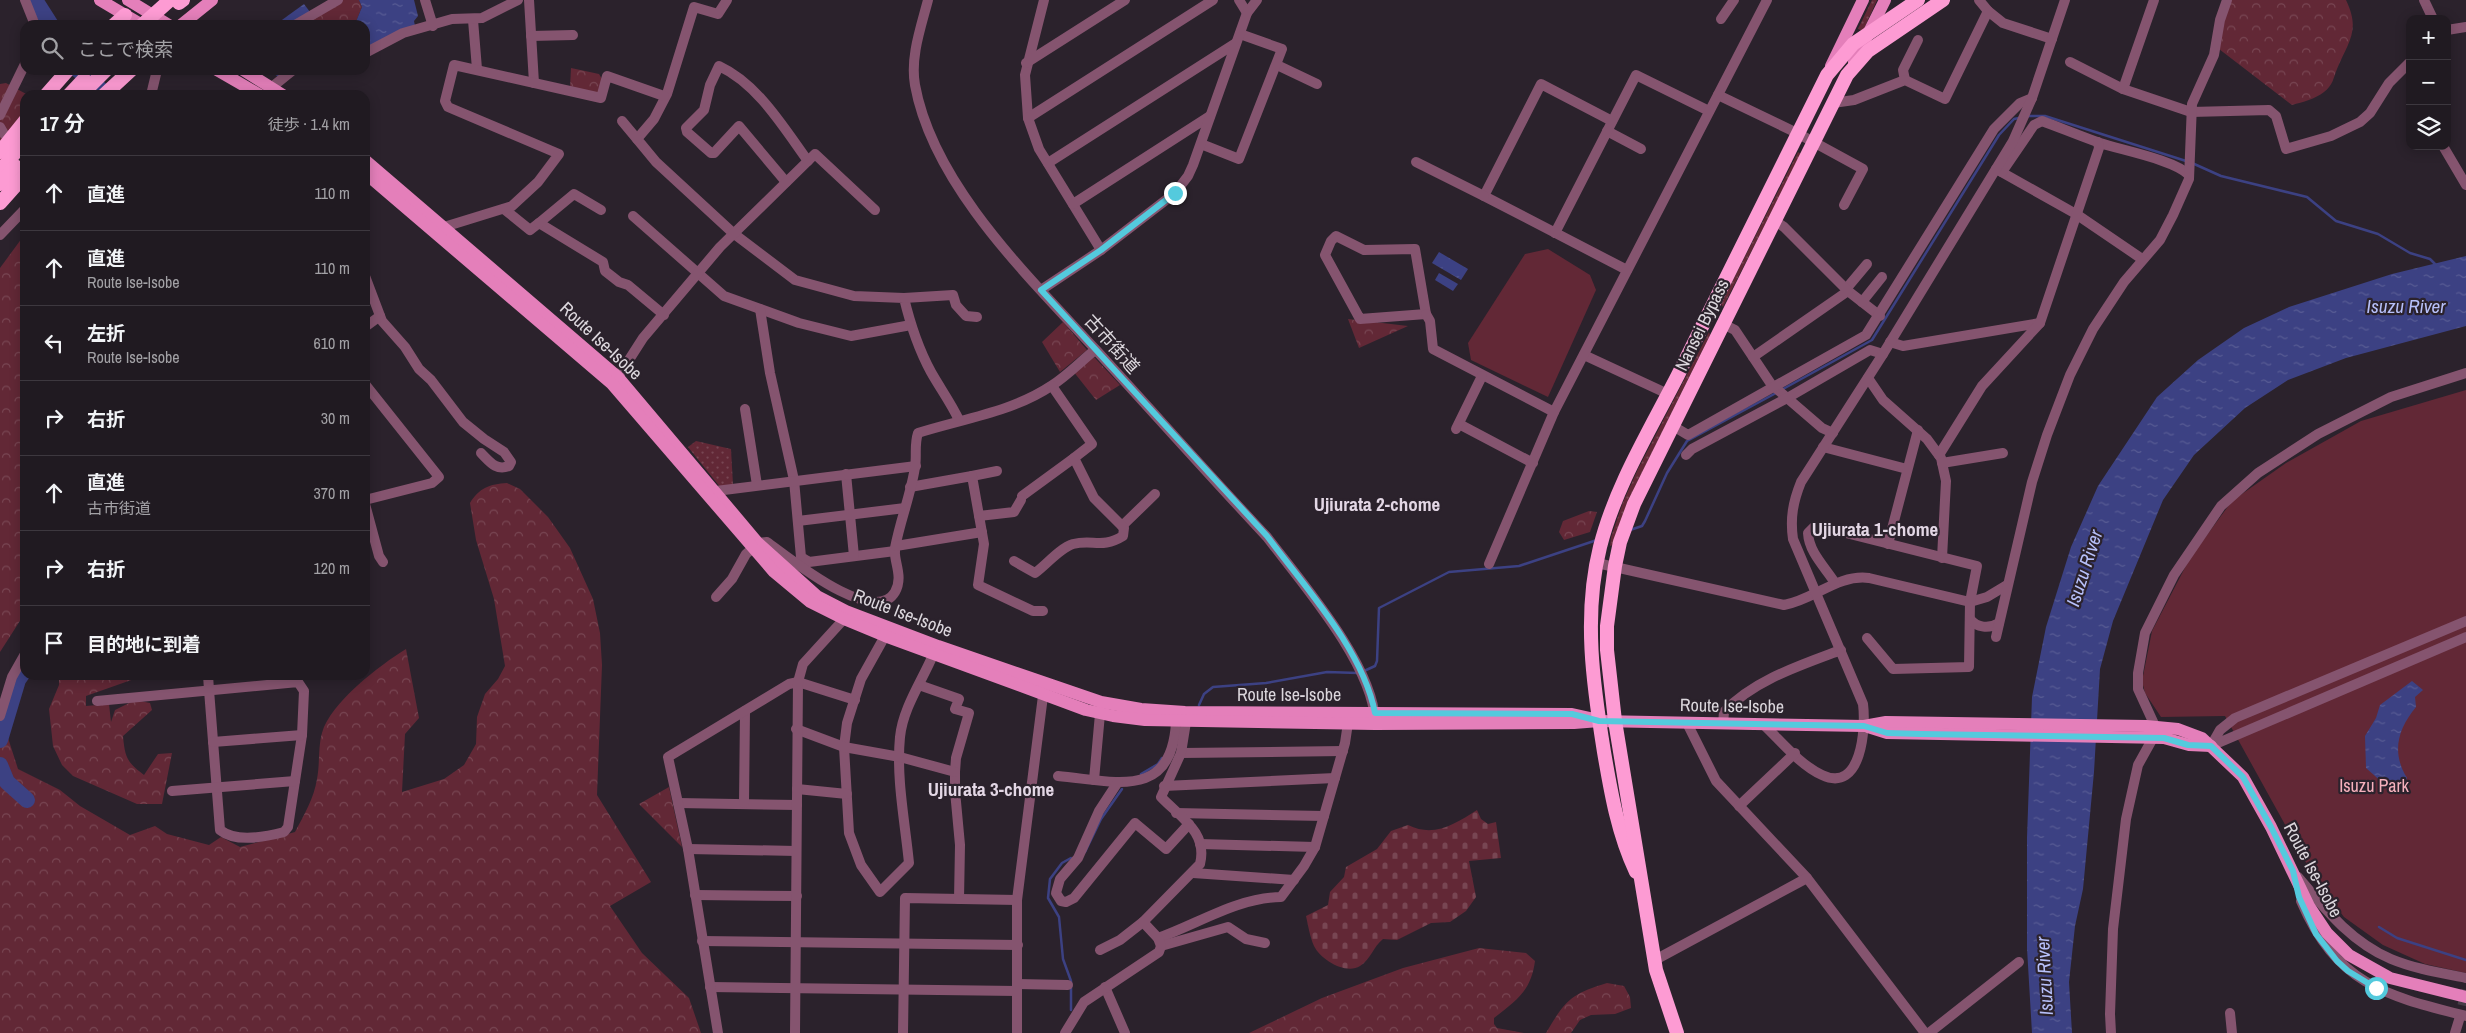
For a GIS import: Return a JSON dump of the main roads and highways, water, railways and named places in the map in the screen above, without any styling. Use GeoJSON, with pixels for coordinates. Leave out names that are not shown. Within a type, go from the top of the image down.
{"type":"FeatureCollection","features":[{"type":"Feature","properties":{"kind":"highway","name":"Nansei Bypass"},"geometry":{"type":"LineString","coordinates":[[1644,888],[1625,850],[1615,813],[1599,721],[1590,627],[1600,548],[1618,497],[1827,75],[1842,54],[1870,32],[1918,0]]}},
{"type":"Feature","properties":{"kind":"highway","name":"Nansei Bypass"},"geometry":{"type":"LineString","coordinates":[[1678,1033],[1662,991],[1654,960],[1644,888],[1615,721],[1607,650],[1607,626],[1620,542],[1627,521],[1673,426],[1847,75],[1868,51],[1943,0]]}},
{"type":"Feature","properties":{"kind":"highway"},"geometry":{"type":"LineString","coordinates":[[149,20],[177,1]]}},
{"type":"Feature","properties":{"kind":"highway"},"geometry":{"type":"LineString","coordinates":[[159,20],[177,1]]}},
{"type":"Feature","properties":{"kind":"highway"},"geometry":{"type":"LineString","coordinates":[[120,20],[125,15]]}},
{"type":"Feature","properties":{"kind":"highway"},"geometry":{"type":"LineString","coordinates":[[50,90],[64,75]]}},
{"type":"Feature","properties":{"kind":"highway"},"geometry":{"type":"LineString","coordinates":[[79,90],[90,75]]}},
{"type":"Feature","properties":{"kind":"highway"},"geometry":{"type":"LineString","coordinates":[[81,90],[100,75]]}},
{"type":"Feature","properties":{"kind":"highway"},"geometry":{"type":"LineString","coordinates":[[109,90],[126,75]]}},
{"type":"Feature","properties":{"kind":"highway"},"geometry":{"type":"LineString","coordinates":[[0,152],[20,126]]}},
{"type":"Feature","properties":{"kind":"highway"},"geometry":{"type":"LineString","coordinates":[[0,171],[20,147]]}},
{"type":"Feature","properties":{"kind":"highway"},"geometry":{"type":"LineString","coordinates":[[0,184],[20,160]]}},
{"type":"Feature","properties":{"kind":"highway"},"geometry":{"type":"LineString","coordinates":[[0,203],[20,181]]}},
{"type":"Feature","properties":{"kind":"main road"},"geometry":{"type":"LineString","coordinates":[[100,0],[134,20]]}},
{"type":"Feature","properties":{"kind":"main road"},"geometry":{"type":"LineString","coordinates":[[187,20],[212,0]]}},
{"type":"Feature","properties":{"kind":"main road"},"geometry":{"type":"LineString","coordinates":[[1827,75],[1863,0]]}},
{"type":"Feature","properties":{"kind":"main road"},"geometry":{"type":"LineString","coordinates":[[1847,75],[1885,0]]}},
{"type":"Feature","properties":{"kind":"main road"},"geometry":{"type":"LineString","coordinates":[[125,15],[135,2],[162,20]]}},
{"type":"Feature","properties":{"kind":"main road"},"geometry":{"type":"LineString","coordinates":[[226,75],[252,90]]}},
{"type":"Feature","properties":{"kind":"main road"},"geometry":{"type":"LineString","coordinates":[[252,75],[276,90]]}},
{"type":"Feature","properties":{"kind":"main road","name":"Route Ise-Isobe"},"geometry":{"type":"LineString","coordinates":[[370,164],[618,377],[716,491],[774,572],[810,602],[844,620],[933,655],[1043,689],[1141,709],[1375,719],[1864,726],[1887,733],[1984,729],[2149,732],[2211,746],[2232,765],[2247,784],[2320,924],[2349,955],[2390,978],[2466,997]]}},
{"type":"Feature","properties":{"kind":"main road","name":"Route Ise-Isobe"},"geometry":{"type":"LineString","coordinates":[[370,178],[612,384],[756,546],[817,596],[846,611],[1043,689],[1100,714],[1181,722],[1348,723],[1375,719]]}},
{"type":"Feature","properties":{"kind":"water"},"geometry":{"type":"Polygon","coordinates":[[[359,0],[414,0],[418,16],[414,21],[415,26],[370,47],[370,20],[357,20],[362,7],[359,0]]]}},
{"type":"Feature","properties":{"kind":"water"},"geometry":{"type":"Polygon","coordinates":[[[304,4],[310,12],[298,20],[282,20],[304,4]]]}},
{"type":"Feature","properties":{"kind":"water"},"geometry":{"type":"Polygon","coordinates":[[[1439,252],[1468,269],[1461,280],[1432,263],[1439,252]]]}},
{"type":"Feature","properties":{"kind":"water","name":"Isuzu River"},"geometry":{"type":"Polygon","coordinates":[[[2466,256],[2466,326],[2346,358],[2288,380],[2245,408],[2194,455],[2163,500],[2113,621],[2100,669],[2094,772],[2083,889],[2075,926],[2069,982],[2072,1033],[2032,1033],[2027,948],[2027,838],[2032,697],[2046,627],[2071,547],[2098,486],[2157,397],[2198,360],[2244,328],[2289,307],[2392,274],[2466,256]]]}},
{"type":"Feature","properties":{"kind":"water"},"geometry":{"type":"Polygon","coordinates":[[[1439,273],[1458,284],[1453,291],[1435,280],[1439,273]]]}},
{"type":"Feature","properties":{"kind":"water"},"geometry":{"type":"Polygon","coordinates":[[[2412,681],[2423,690],[2415,697],[2416,707],[2401,732],[2399,741],[2399,759],[2407,778],[2402,788],[2393,792],[2366,768],[2365,736],[2376,718],[2380,705],[2412,681]]]}},
{"type":"Feature","properties":{"kind":"waterway"},"geometry":{"type":"LineString","coordinates":[[35,0],[48,20]]}},
{"type":"Feature","properties":{"kind":"waterway"},"geometry":{"type":"LineString","coordinates":[[84,75],[101,90]]}},
{"type":"Feature","properties":{"kind":"waterway"},"geometry":{"type":"LineString","coordinates":[[2027,116],[2045,116],[2186,161]]}},
{"type":"Feature","properties":{"kind":"waterway"},"geometry":{"type":"LineString","coordinates":[[1783,389],[1872,340],[1999,135],[2014,119],[2019,118]]}},
{"type":"Feature","properties":{"kind":"waterway"},"geometry":{"type":"LineString","coordinates":[[2192,163],[2221,176],[2307,197],[2336,221],[2378,234],[2410,253],[2430,259],[2436,265]]}},
{"type":"Feature","properties":{"kind":"waterway"},"geometry":{"type":"LineString","coordinates":[[1630,530],[1642,526],[1667,473],[1687,441],[1776,393]]}},
{"type":"Feature","properties":{"kind":"waterway"},"geometry":{"type":"LineString","coordinates":[[1364,671],[1375,666],[1377,661],[1379,608],[1449,572],[1519,566],[1597,540]]}},
{"type":"Feature","properties":{"kind":"waterway"},"geometry":{"type":"LineString","coordinates":[[1199,705],[1204,694],[1213,687],[1266,683],[1327,672],[1358,673]]}},
{"type":"Feature","properties":{"kind":"waterway"},"geometry":{"type":"LineString","coordinates":[[0,740],[20,677]]}},
{"type":"Feature","properties":{"kind":"waterway"},"geometry":{"type":"LineString","coordinates":[[1141,774],[1158,764],[1162,758]]}},
{"type":"Feature","properties":{"kind":"waterway"},"geometry":{"type":"LineString","coordinates":[[0,765],[7,782],[27,800]]}},
{"type":"Feature","properties":{"kind":"waterway"},"geometry":{"type":"LineString","coordinates":[[1085,852],[1101,819],[1122,789]]}},
{"type":"Feature","properties":{"kind":"waterway"},"geometry":{"type":"LineString","coordinates":[[1071,858],[1062,863],[1050,879],[1048,898],[1059,917],[1063,959],[1071,981],[1071,1010]]}},
{"type":"Feature","properties":{"kind":"waterway"},"geometry":{"type":"LineString","coordinates":[[2379,927],[2397,938],[2466,960]]}},
{"type":"Feature","properties":{"kind":"tunnel"},"geometry":{"type":"LineString","coordinates":[[2459,1020],[2466,990]]}},
{"type":"Feature","properties":{"kind":"district","name":"Ujiurata 2-chome"},"geometry":{"type":"Point","coordinates":[1377,504]}},
{"type":"Feature","properties":{"kind":"district","name":"Ujiurata 1-chome"},"geometry":{"type":"Point","coordinates":[1875,529]}},
{"type":"Feature","properties":{"kind":"district","name":"Ujiurata 3-chome"},"geometry":{"type":"Point","coordinates":[991,789]}},
{"type":"Feature","properties":{"kind":"park label","name":"Isuzu Park"},"geometry":{"type":"Point","coordinates":[2374,786]}}]}
